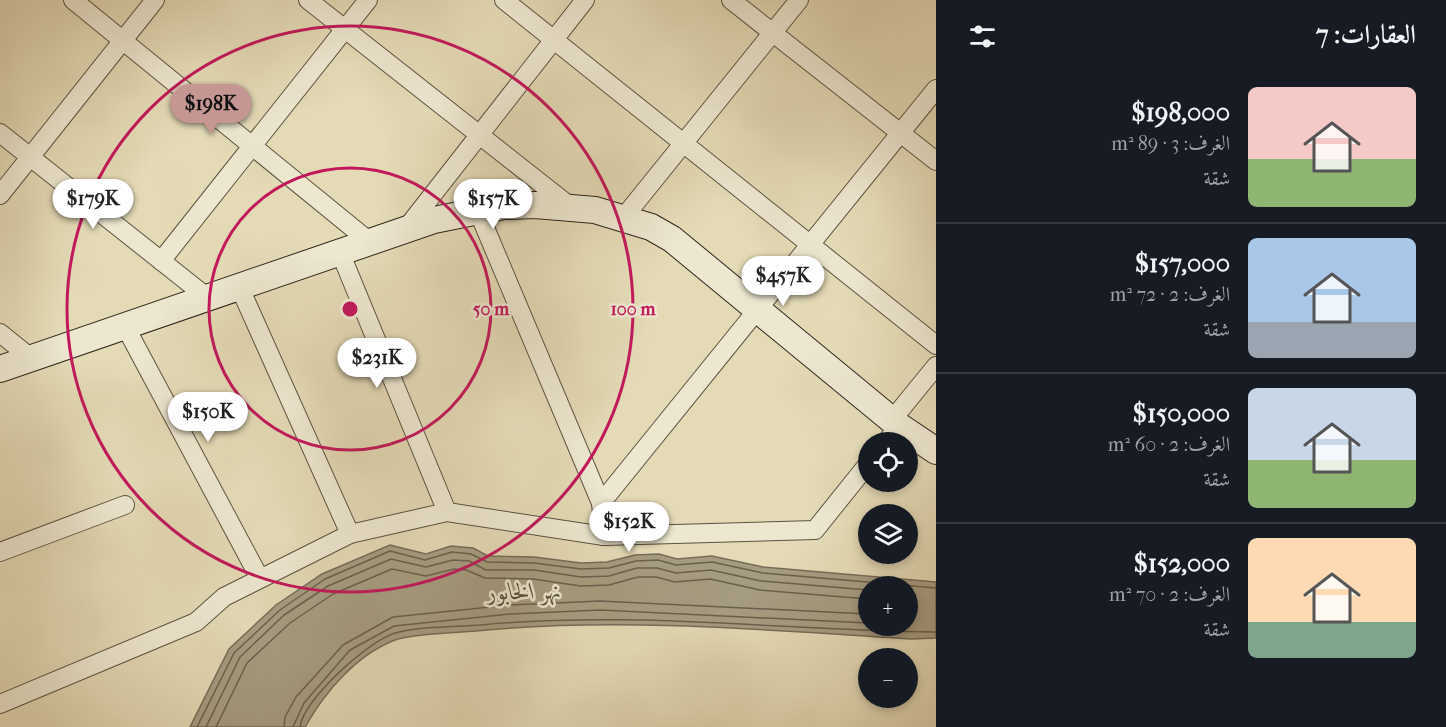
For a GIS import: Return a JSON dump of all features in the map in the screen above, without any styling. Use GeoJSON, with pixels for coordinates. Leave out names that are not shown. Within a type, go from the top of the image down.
{"type":"FeatureCollection","features":[{"type":"Feature","properties":{"kind":"street"},"geometry":{"type":"LineString","coordinates":[[73,0],[370,242]]}},
{"type":"Feature","properties":{"kind":"street"},"geometry":{"type":"LineString","coordinates":[[0,195],[155,0]]}},
{"type":"Feature","properties":{"kind":"street"},"geometry":{"type":"LineString","coordinates":[[308,0],[572,207]]}},
{"type":"Feature","properties":{"kind":"street"},"geometry":{"type":"LineString","coordinates":[[162,261],[368,0]]}},
{"type":"Feature","properties":{"kind":"street"},"geometry":{"type":"LineString","coordinates":[[504,0],[936,345]]}},
{"type":"Feature","properties":{"kind":"street"},"geometry":{"type":"LineString","coordinates":[[405,230],[585,0]]}},
{"type":"Feature","properties":{"kind":"street"},"geometry":{"type":"LineString","coordinates":[[731,0],[936,161]]}},
{"type":"Feature","properties":{"kind":"street"},"geometry":{"type":"LineString","coordinates":[[624,217],[799,0]]}},
{"type":"Feature","properties":{"kind":"street"},"geometry":{"type":"LineString","coordinates":[[601,503],[936,89]]}},
{"type":"Feature","properties":{"kind":"street"},"geometry":{"type":"LineString","coordinates":[[0,133],[208,298]]}},
{"type":"Feature","properties":{"kind":"street"},"geometry":{"type":"LineString","coordinates":[[0,369],[405,230],[504,206],[572,207],[624,217],[672,239],[759,308],[892,429],[936,451]]}},
{"type":"Feature","properties":{"kind":"street"},"geometry":{"type":"LineString","coordinates":[[478,211],[601,503],[604,536]]}},
{"type":"Feature","properties":{"kind":"street"},"geometry":{"type":"LineString","coordinates":[[340,252],[447,512]]}},
{"type":"Feature","properties":{"kind":"street"},"geometry":{"type":"LineString","coordinates":[[239,286],[350,534]]}},
{"type":"Feature","properties":{"kind":"street"},"geometry":{"type":"LineString","coordinates":[[125,326],[259,577]]}},
{"type":"Feature","properties":{"kind":"street"},"geometry":{"type":"LineString","coordinates":[[0,333],[31,358]]}},
{"type":"Feature","properties":{"kind":"street"},"geometry":{"type":"LineString","coordinates":[[892,429],[936,366]]}},
{"type":"Feature","properties":{"kind":"street"},"geometry":{"type":"LineString","coordinates":[[0,704],[196,622],[224,597],[259,577],[350,534],[447,512],[604,536],[815,530],[858,476]]}},
{"type":"Feature","properties":{"kind":"street"},"geometry":{"type":"LineString","coordinates":[[0,552],[125,505]]}},
{"type":"Feature","properties":{"kind":"water","name":"نهر الخابور"},"geometry":{"type":"Polygon","coordinates":[[[390,545],[426,554],[451,546],[473,548],[488,556],[534,557],[581,563],[607,562],[635,555],[659,554],[677,559],[712,556],[763,567],[867,576],[858,576],[858,636],[639,625],[530,627],[423,635],[395,640],[367,655],[332,688],[305,727],[190,727],[229,649],[276,605],[322,574],[390,545]]]}},
{"type":"Feature","properties":{"kind":"water"},"geometry":{"type":"Polygon","coordinates":[[[918,580],[936,582],[936,638],[863,636],[918,636],[918,580]]]}}]}
